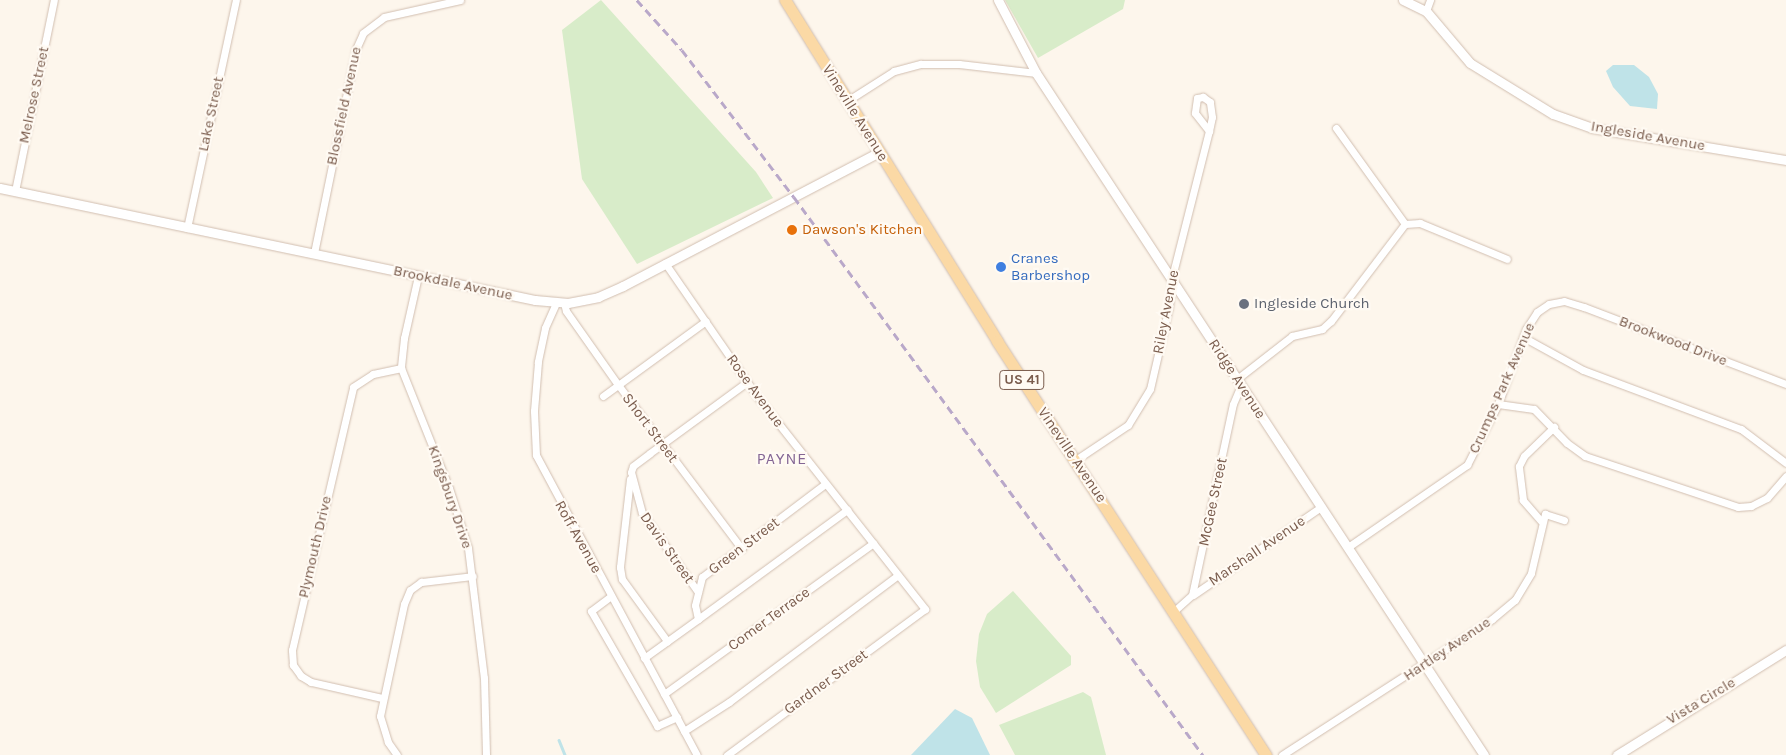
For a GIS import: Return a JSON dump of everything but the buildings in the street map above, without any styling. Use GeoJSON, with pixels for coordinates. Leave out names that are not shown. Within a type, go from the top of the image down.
{"type":"FeatureCollection","features":[{"type":"Feature","properties":{"kind":"main road","name":"Vineville Avenue"},"geometry":{"type":"LineString","coordinates":[[785,0],[878,152],[1074,461],[1121,528],[1266,755]]}},
{"type":"Feature","properties":{"kind":"street","name":"Melrose Street"},"geometry":{"type":"LineString","coordinates":[[14,191],[54,0]]}},
{"type":"Feature","properties":{"kind":"street","name":"Lake Street"},"geometry":{"type":"LineString","coordinates":[[187,228],[236,0]]}},
{"type":"Feature","properties":{"kind":"street","name":"Blossfield Avenue"},"geometry":{"type":"LineString","coordinates":[[314,254],[356,49],[363,33],[384,17],[460,0]]}},
{"type":"Feature","properties":{"kind":"street","name":"Ridge Avenue"},"geometry":{"type":"LineString","coordinates":[[998,0],[1036,73],[1172,276],[1239,382],[1484,755]]}},
{"type":"Feature","properties":{"kind":"street","name":"Ingleside Avenue"},"geometry":{"type":"LineString","coordinates":[[1403,0],[1426,11],[1470,63],[1554,114],[1592,128],[1786,160]]}},
{"type":"Feature","properties":{"kind":"street"},"geometry":{"type":"LineString","coordinates":[[1426,11],[1430,0]]}},
{"type":"Feature","properties":{"kind":"street"},"geometry":{"type":"LineString","coordinates":[[847,101],[894,71],[921,64],[959,64],[1036,73]]}},
{"type":"Feature","properties":{"kind":"street"},"geometry":{"type":"LineString","coordinates":[[1336,128],[1405,224]]}},
{"type":"Feature","properties":{"kind":"street","name":"Riley Avenue"},"geometry":{"type":"LineString","coordinates":[[1074,461],[1123,429],[1139,410],[1151,385],[1169,307],[1172,276],[1209,131]]}},
{"type":"Feature","properties":{"kind":"street","name":"Brookdale Avenue"},"geometry":{"type":"LineString","coordinates":[[0,188],[418,276],[560,303],[598,297],[878,152]]}},
{"type":"Feature","properties":{"kind":"street"},"geometry":{"type":"LineString","coordinates":[[1239,382],[1292,336],[1322,329],[1331,321],[1405,224],[1420,223],[1507,259]]}},
{"type":"Feature","properties":{"kind":"street","name":"Rose Avenue"},"geometry":{"type":"LineString","coordinates":[[666,263],[747,382],[825,484],[925,609]]}},
{"type":"Feature","properties":{"kind":"street","name":"Kingsbury Drive"},"geometry":{"type":"LineString","coordinates":[[418,276],[404,338],[402,368],[464,530],[473,576],[484,678],[486,755]]}},
{"type":"Feature","properties":{"kind":"street","name":"Crumps Park Avenue"},"geometry":{"type":"LineString","coordinates":[[1348,547],[1467,465],[1498,404],[1523,337],[1537,312],[1560,302]]}},
{"type":"Feature","properties":{"kind":"street","name":"Brookwood Drive"},"geometry":{"type":"LineString","coordinates":[[1560,302],[1584,307],[1786,384]]}},
{"type":"Feature","properties":{"kind":"street","name":"Short Street"},"geometry":{"type":"LineString","coordinates":[[560,303],[619,386],[742,550]]}},
{"type":"Feature","properties":{"kind":"street","name":"Roff Avenue"},"geometry":{"type":"LineString","coordinates":[[560,303],[545,328],[538,362],[534,411],[536,455],[697,755]]}},
{"type":"Feature","properties":{"kind":"street"},"geometry":{"type":"LineString","coordinates":[[602,396],[619,386],[706,321]]}},
{"type":"Feature","properties":{"kind":"street"},"geometry":{"type":"LineString","coordinates":[[1523,337],[1583,370],[1741,429],[1786,464]]}},
{"type":"Feature","properties":{"kind":"street","name":"Plymouth Drive"},"geometry":{"type":"LineString","coordinates":[[382,698],[311,682],[301,676],[293,666],[292,650],[354,387],[373,374],[402,368]]}},
{"type":"Feature","properties":{"kind":"street"},"geometry":{"type":"LineString","coordinates":[[667,641],[622,579],[620,567],[631,472],[633,466],[747,382]]}},
{"type":"Feature","properties":{"kind":"street","name":"McGee Street"},"geometry":{"type":"LineString","coordinates":[[1192,595],[1239,382]]}},
{"type":"Feature","properties":{"kind":"street"},"geometry":{"type":"LineString","coordinates":[[1498,404],[1534,409],[1554,427],[1567,443],[1586,456],[1738,508],[1751,506],[1767,498],[1786,476]]}},
{"type":"Feature","properties":{"kind":"street"},"geometry":{"type":"LineString","coordinates":[[1554,427],[1524,456],[1519,466],[1523,500],[1541,522],[1545,514],[1564,520]]}},
{"type":"Feature","properties":{"kind":"street","name":"Davis Street"},"geometry":{"type":"LineString","coordinates":[[631,472],[642,513],[698,592]]}},
{"type":"Feature","properties":{"kind":"street","name":"Green Street"},"geometry":{"type":"LineString","coordinates":[[698,619],[695,605],[702,577],[742,550],[825,484]]}},
{"type":"Feature","properties":{"kind":"street","name":"Marshall Avenue"},"geometry":{"type":"LineString","coordinates":[[1192,595],[1321,507]]}},
{"type":"Feature","properties":{"kind":"street"},"geometry":{"type":"LineString","coordinates":[[644,658],[847,510]]}},
{"type":"Feature","properties":{"kind":"street","name":"Hartley Avenue"},"geometry":{"type":"LineString","coordinates":[[1282,755],[1424,665],[1515,600],[1531,573],[1541,522]]}},
{"type":"Feature","properties":{"kind":"street","name":"Comer Terrace"},"geometry":{"type":"LineString","coordinates":[[664,694],[873,542]]}},
{"type":"Feature","properties":{"kind":"street"},"geometry":{"type":"LineString","coordinates":[[684,731],[729,702],[898,575]]}},
{"type":"Feature","properties":{"kind":"street"},"geometry":{"type":"LineString","coordinates":[[397,755],[383,730],[382,698],[404,604],[410,590],[421,582],[473,576]]}},
{"type":"Feature","properties":{"kind":"street"},"geometry":{"type":"LineString","coordinates":[[1173,612],[1192,595]]}},
{"type":"Feature","properties":{"kind":"street"},"geometry":{"type":"LineString","coordinates":[[611,596],[591,611],[656,726],[677,717]]}},
{"type":"Feature","properties":{"kind":"street","name":"Gardner Street"},"geometry":{"type":"LineString","coordinates":[[727,755],[925,609]]}},
{"type":"Feature","properties":{"kind":"street","name":"Vista Circle"},"geometry":{"type":"LineString","coordinates":[[1617,755],[1786,650]]}},
{"type":"Feature","properties":{"kind":"green space"},"geometry":{"type":"Polygon","coordinates":[[[601,0],[756,172],[773,198],[637,264],[582,179],[562,30],[601,0]]]}},
{"type":"Feature","properties":{"kind":"green space"},"geometry":{"type":"Polygon","coordinates":[[[1005,0],[1125,0],[1123,9],[1038,58],[1005,0]]]}},
{"type":"Feature","properties":{"kind":"green space"},"geometry":{"type":"Polygon","coordinates":[[[1013,591],[1071,656],[1071,665],[996,713],[980,687],[976,661],[979,634],[987,614],[1013,591]]]}},
{"type":"Feature","properties":{"kind":"green space"},"geometry":{"type":"Polygon","coordinates":[[[1083,692],[1091,697],[1106,755],[1015,755],[999,725],[1083,692]]]}},
{"type":"Feature","properties":{"kind":"water"},"geometry":{"type":"Polygon","coordinates":[[[1613,65],[1634,65],[1649,77],[1658,94],[1657,109],[1630,106],[1613,87],[1606,71],[1613,65]]]}},
{"type":"Feature","properties":{"kind":"water"},"geometry":{"type":"Polygon","coordinates":[[[955,709],[972,718],[990,755],[911,755],[955,709]]]}},
{"type":"Feature","properties":{"kind":"waterway"},"geometry":{"type":"LineString","coordinates":[[559,740],[565,755]]}},
{"type":"Feature","properties":{"kind":"railway"},"geometry":{"type":"LineString","coordinates":[[637,0],[682,50],[794,197],[1203,755]]}},
{"type":"Feature","properties":{"kind":"place","name":"Dawson's Kitchen"},"geometry":{"type":"Point","coordinates":[792,230]}},
{"type":"Feature","properties":{"kind":"place","name":"Cranes Barbershop"},"geometry":{"type":"Point","coordinates":[1001,267]}},
{"type":"Feature","properties":{"kind":"place","name":"Ingleside Church"},"geometry":{"type":"Point","coordinates":[1244,304]}},
{"type":"Feature","properties":{"kind":"district","name":"PAYNE"},"geometry":{"type":"Point","coordinates":[782,459]}}]}
